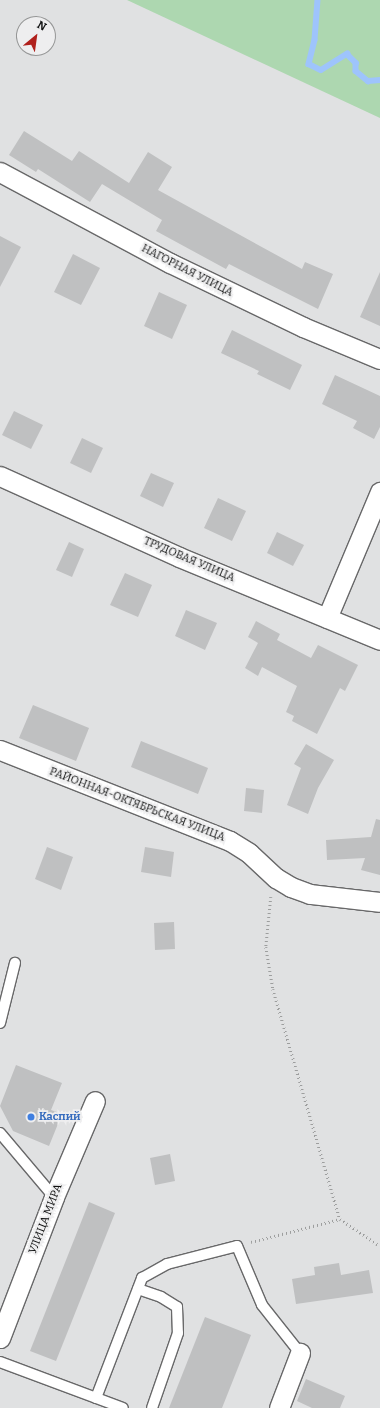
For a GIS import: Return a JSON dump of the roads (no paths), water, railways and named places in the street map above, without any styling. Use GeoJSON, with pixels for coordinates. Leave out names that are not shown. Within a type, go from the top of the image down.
{"type":"FeatureCollection","features":[{"type":"Feature","properties":{"kind":"street","name":"НАГОРНАЯ УЛИЦА"},"geometry":{"type":"LineString","coordinates":[[0,172],[170,263],[303,327],[380,359]]}},
{"type":"Feature","properties":{"kind":"street","name":"ТРУДОВАЯ УЛИЦА"},"geometry":{"type":"LineString","coordinates":[[0,476],[179,557],[380,640]]}},
{"type":"Feature","properties":{"kind":"street"},"geometry":{"type":"LineString","coordinates":[[327,618],[380,492]]}},
{"type":"Feature","properties":{"kind":"street","name":"РАЙОННАЯ-ОКТЯБРЬСКАЯ УЛИЦА"},"geometry":{"type":"LineString","coordinates":[[0,750],[230,841],[249,853],[276,878],[310,894],[380,902]]}},
{"type":"Feature","properties":{"kind":"street","name":"УЛИЦА МИРА"},"geometry":{"type":"LineString","coordinates":[[0,1338],[54,1197],[95,1101]]}},
{"type":"Feature","properties":{"kind":"street"},"geometry":{"type":"LineString","coordinates":[[279,1408],[300,1353]]}},
{"type":"Feature","properties":{"kind":"lane"},"geometry":{"type":"LineString","coordinates":[[0,1023],[15,963]]}},
{"type":"Feature","properties":{"kind":"lane"},"geometry":{"type":"LineString","coordinates":[[0,1133],[54,1197]]}},
{"type":"Feature","properties":{"kind":"lane"},"geometry":{"type":"LineString","coordinates":[[96,1398],[142,1278],[167,1264],[237,1246],[262,1305],[300,1353]]}},
{"type":"Feature","properties":{"kind":"lane"},"geometry":{"type":"LineString","coordinates":[[138,1289],[161,1297],[177,1307],[178,1333],[152,1408]]}},
{"type":"Feature","properties":{"kind":"lane"},"geometry":{"type":"LineString","coordinates":[[0,1362],[123,1408]]}},
{"type":"Feature","properties":{"kind":"waterway"},"geometry":{"type":"LineString","coordinates":[[318,0],[315,40],[309,64],[321,70],[347,54],[356,63],[356,71],[368,81],[380,80]]}},
{"type":"Feature","properties":{"kind":"place","name":"Каспий"},"geometry":{"type":"Point","coordinates":[31,1117]}}]}
